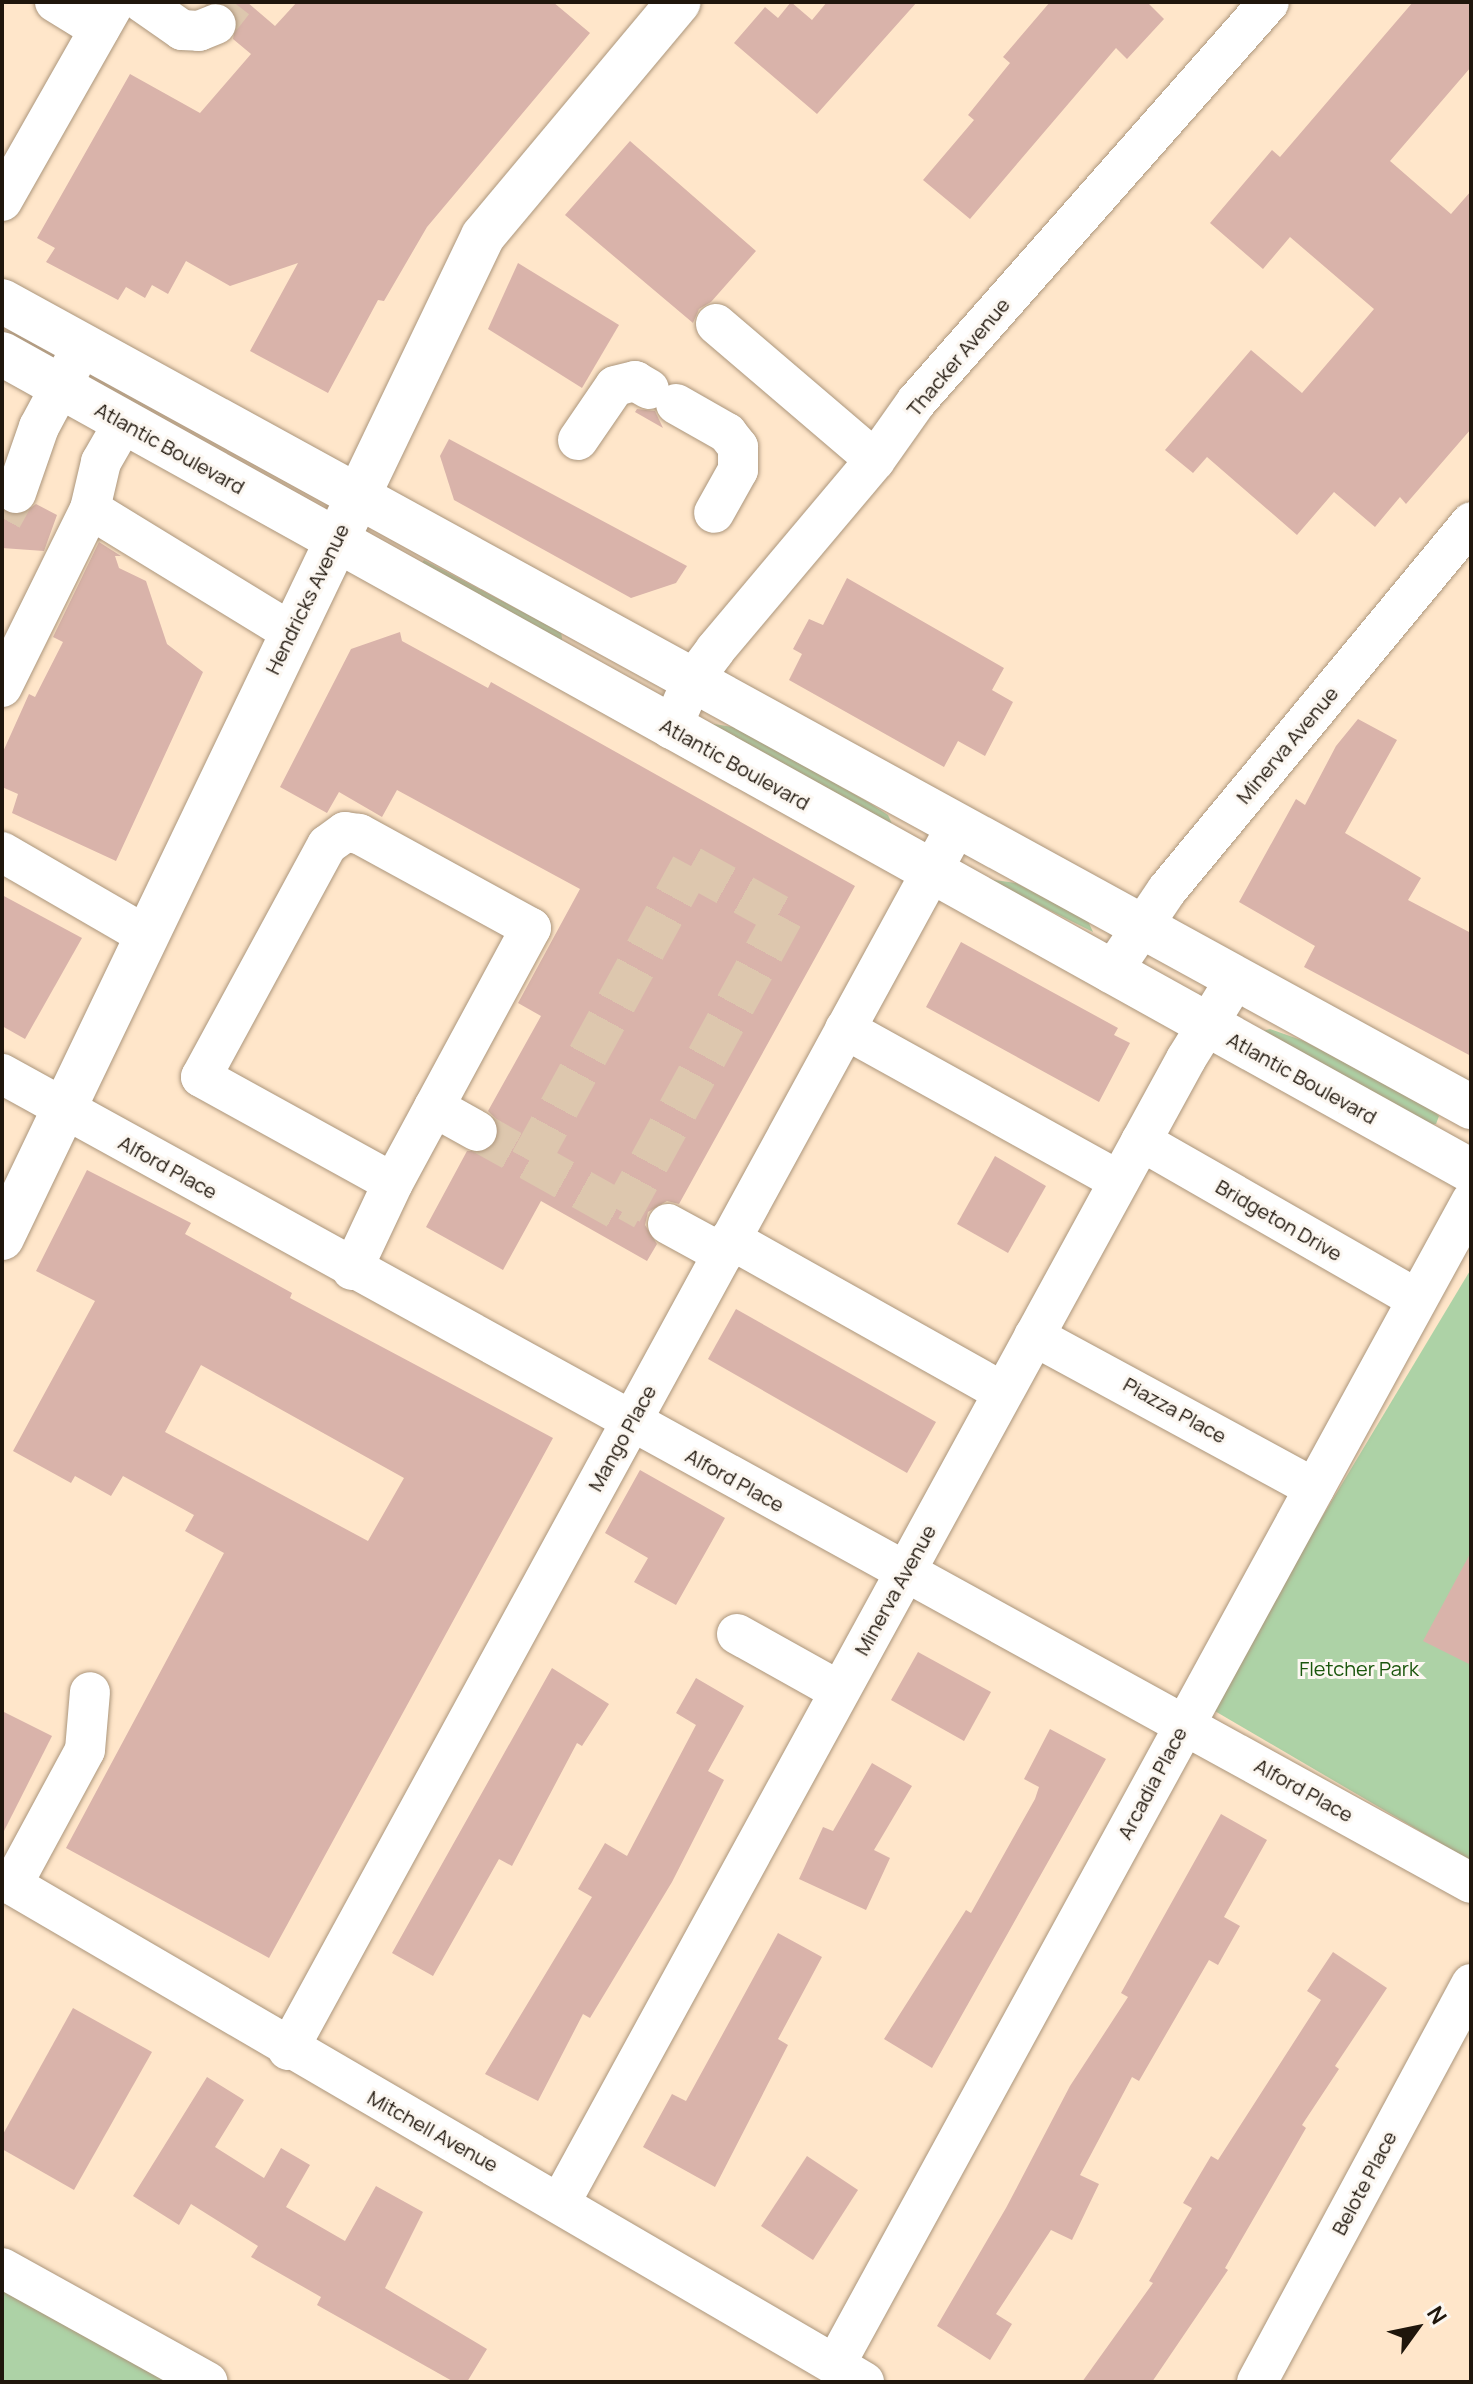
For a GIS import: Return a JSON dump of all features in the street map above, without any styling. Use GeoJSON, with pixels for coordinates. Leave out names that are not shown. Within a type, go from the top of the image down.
{"type":"FeatureCollection","features":[{"type":"Feature","properties":{"kind":"main road","name":"Hendricks Avenue"},"geometry":{"type":"LineString","coordinates":[[2,1238],[483,236],[666,7]]}},
{"type":"Feature","properties":{"kind":"main road"},"geometry":{"type":"LineString","coordinates":[[2,301],[1139,928],[1471,1107]]}},
{"type":"Feature","properties":{"kind":"main road","name":"Atlantic Boulevard"},"geometry":{"type":"LineString","coordinates":[[2,354],[671,729],[1471,1171]]}},
{"type":"Feature","properties":{"kind":"street"},"geometry":{"type":"LineString","coordinates":[[2,201],[107,15],[55,2]]}},
{"type":"Feature","properties":{"kind":"street"},"geometry":{"type":"LineString","coordinates":[[142,2],[182,30],[199,31],[216,24]]}},
{"type":"Feature","properties":{"kind":"street","name":"Thacker Avenue"},"geometry":{"type":"LineString","coordinates":[[671,729],[692,681],[875,460],[916,402],[1269,2]]}},
{"type":"Feature","properties":{"kind":"street"},"geometry":{"type":"LineString","coordinates":[[716,324],[875,460]]}},
{"type":"Feature","properties":{"kind":"street"},"geometry":{"type":"LineString","coordinates":[[16,493],[59,387],[83,345]]}},
{"type":"Feature","properties":{"kind":"street"},"geometry":{"type":"LineString","coordinates":[[578,440],[615,386],[635,381],[663,396],[727,433],[738,447],[738,470],[714,513]]}},
{"type":"Feature","properties":{"kind":"street"},"geometry":{"type":"LineString","coordinates":[[2,687],[90,509],[101,462],[124,422]]}},
{"type":"Feature","properties":{"kind":"street"},"geometry":{"type":"LineString","coordinates":[[90,509],[291,632]]}},
{"type":"Feature","properties":{"kind":"street","name":"Minerva Avenue"},"geometry":{"type":"LineString","coordinates":[[1111,973],[1139,928],[1467,536]]}},
{"type":"Feature","properties":{"kind":"street","name":"Mango Place"},"geometry":{"type":"LineString","coordinates":[[288,2050],[956,827]]}},
{"type":"Feature","properties":{"kind":"street"},"geometry":{"type":"LineString","coordinates":[[352,1270],[393,1183],[531,928],[359,834],[345,832],[327,845],[201,1077],[393,1183]]}},
{"type":"Feature","properties":{"kind":"street"},"geometry":{"type":"LineString","coordinates":[[2,852],[147,936]]}},
{"type":"Feature","properties":{"kind":"street","name":"Minerva Avenue"},"geometry":{"type":"LineString","coordinates":[[560,2203],[1141,1141],[1235,980]]}},
{"type":"Feature","properties":{"kind":"street"},"geometry":{"type":"LineString","coordinates":[[845,1029],[1119,1181]]}},
{"type":"Feature","properties":{"kind":"street","name":"Alford Place"},"geometry":{"type":"LineString","coordinates":[[2,1074],[352,1270],[1471,1883]]}},
{"type":"Feature","properties":{"kind":"street"},"geometry":{"type":"LineString","coordinates":[[434,1107],[477,1131]]}},
{"type":"Feature","properties":{"kind":"street","name":"Bridgeton Drive"},"geometry":{"type":"LineString","coordinates":[[1141,1141],[1417,1299]]}},
{"type":"Feature","properties":{"kind":"street","name":"Arcadia Place"},"geometry":{"type":"LineString","coordinates":[[849,2374],[1184,1724],[1471,1202]]}},
{"type":"Feature","properties":{"kind":"street"},"geometry":{"type":"LineString","coordinates":[[668,1224],[726,1246],[1003,1392]]}},
{"type":"Feature","properties":{"kind":"street","name":"Piazza Place"},"geometry":{"type":"LineString","coordinates":[[1034,1336],[1314,1488]]}},
{"type":"Feature","properties":{"kind":"street"},"geometry":{"type":"LineString","coordinates":[[737,1634],[839,1691]]}},
{"type":"Feature","properties":{"kind":"street"},"geometry":{"type":"LineString","coordinates":[[7,1882],[78,1798],[90,1733],[90,1692]]}},
{"type":"Feature","properties":{"kind":"street","name":"Mitchell Avenue"},"geometry":{"type":"LineString","coordinates":[[7,1882],[288,2050],[560,2203],[849,2374]]}},
{"type":"Feature","properties":{"kind":"street","name":"Belote Place"},"geometry":{"type":"LineString","coordinates":[[1257,2382],[1471,1984]]}},
{"type":"Feature","properties":{"kind":"street"},"geometry":{"type":"LineString","coordinates":[[2,2268],[208,2382]]}},
{"type":"Feature","properties":{"kind":"green space"},"geometry":{"type":"Polygon","coordinates":[[[424,560],[561,632],[563,644],[421,564],[424,560]]]}},
{"type":"Feature","properties":{"kind":"green space"},"geometry":{"type":"Polygon","coordinates":[[[708,723],[738,728],[868,802],[888,815],[893,826],[708,723]]]}},
{"type":"Feature","properties":{"kind":"green space"},"geometry":{"type":"Polygon","coordinates":[[[987,879],[1016,883],[1088,921],[1093,932],[987,879]]]}},
{"type":"Feature","properties":{"kind":"green space"},"geometry":{"type":"Polygon","coordinates":[[[1270,1029],[1304,1041],[1432,1109],[1439,1116],[1436,1124],[1429,1125],[1263,1031],[1270,1029]]]}},
{"type":"Feature","properties":{"kind":"green space","name":"Fletcher Park"},"geometry":{"type":"Polygon","coordinates":[[[1471,1269],[1471,1861],[1208,1707],[1471,1269]]]}},
{"type":"Feature","properties":{"kind":"green space"},"geometry":{"type":"Polygon","coordinates":[[[2,2290],[181,2382],[2,2382],[2,2290]]]}},
{"type":"Feature","properties":{"kind":"building"},"geometry":{"type":"Polygon","coordinates":[[[224,2],[247,2],[275,26],[297,2],[553,2],[590,33],[427,227],[384,301],[378,300],[328,393],[250,351],[298,263],[230,286],[186,261],[168,294],[152,285],[145,298],[126,287],[118,300],[46,262],[55,248],[37,238],[130,74],[200,113],[251,54],[233,39],[237,16],[224,2]]]}},
{"type":"Feature","properties":{"kind":"building"},"geometry":{"type":"Polygon","coordinates":[[[791,2],[812,20],[827,2],[917,2],[817,114],[734,43],[765,7],[778,18],[791,2]]]}},
{"type":"Feature","properties":{"kind":"building"},"geometry":{"type":"Polygon","coordinates":[[[1050,2],[1147,2],[1164,19],[1127,59],[1116,48],[970,219],[923,180],[974,120],[968,115],[1010,63],[1003,57],[1050,2]]]}},
{"type":"Feature","properties":{"kind":"building"},"geometry":{"type":"Polygon","coordinates":[[[1413,2],[1471,2],[1471,67],[1390,161],[1451,214],[1471,191],[1471,429],[1406,504],[1400,497],[1375,527],[1334,492],[1297,535],[1207,457],[1193,473],[1165,450],[1251,350],[1302,393],[1374,309],[1290,237],[1263,269],[1210,223],[1272,150],[1280,157],[1413,2]]]}},
{"type":"Feature","properties":{"kind":"building"},"geometry":{"type":"Polygon","coordinates":[[[630,141],[756,251],[711,302],[699,309],[693,323],[565,215],[630,141]]]}},
{"type":"Feature","properties":{"kind":"building"},"geometry":{"type":"Polygon","coordinates":[[[518,263],[619,325],[582,388],[488,329],[518,263]]]}},
{"type":"Feature","properties":{"kind":"building"},"geometry":{"type":"Polygon","coordinates":[[[637,409],[655,411],[663,428],[635,412],[637,409]]]}},
{"type":"Feature","properties":{"kind":"building"},"geometry":{"type":"Polygon","coordinates":[[[449,439],[687,566],[676,583],[631,598],[454,500],[440,456],[449,439]]]}},
{"type":"Feature","properties":{"kind":"building"},"geometry":{"type":"Polygon","coordinates":[[[36,504],[57,515],[44,551],[2,548],[2,510],[21,515],[36,504]]]}},
{"type":"Feature","properties":{"kind":"building"},"geometry":{"type":"Polygon","coordinates":[[[99,542],[121,556],[115,556],[119,568],[146,581],[167,644],[203,672],[116,861],[12,813],[18,794],[2,787],[2,754],[29,694],[35,697],[63,642],[53,637],[99,542]]]}},
{"type":"Feature","properties":{"kind":"building"},"geometry":{"type":"Polygon","coordinates":[[[847,578],[1004,668],[992,690],[1013,702],[985,756],[958,741],[944,767],[789,680],[802,654],[793,649],[809,619],[823,625],[847,578]]]}},
{"type":"Feature","properties":{"kind":"building"},"geometry":{"type":"Polygon","coordinates":[[[400,632],[402,641],[488,688],[491,682],[855,886],[679,1204],[667,1201],[648,1212],[645,1225],[657,1244],[647,1261],[541,1201],[503,1270],[426,1227],[467,1151],[488,1151],[497,1141],[497,1120],[488,1111],[541,1016],[518,1003],[580,889],[397,790],[382,817],[339,792],[327,813],[280,787],[351,649],[400,632]]]}},
{"type":"Feature","properties":{"kind":"building"},"geometry":{"type":"Polygon","coordinates":[[[1358,719],[1397,740],[1345,833],[1421,878],[1408,900],[1471,933],[1471,1056],[1304,967],[1315,946],[1239,902],[1296,799],[1305,805],[1336,746],[1358,719]]]}},
{"type":"Feature","properties":{"kind":"building"},"geometry":{"type":"Polygon","coordinates":[[[2,895],[82,938],[25,1039],[2,1026],[2,895]]]}},
{"type":"Feature","properties":{"kind":"building"},"geometry":{"type":"Polygon","coordinates":[[[961,942],[1118,1028],[1114,1035],[1130,1043],[1099,1102],[926,1007],[961,942]]]}},
{"type":"Feature","properties":{"kind":"building"},"geometry":{"type":"Polygon","coordinates":[[[995,1156],[1046,1186],[1008,1253],[957,1224],[995,1156]]]}},
{"type":"Feature","properties":{"kind":"building"},"geometry":{"type":"Polygon","coordinates":[[[87,1170],[191,1223],[185,1234],[292,1293],[290,1298],[553,1438],[269,1958],[66,1848],[224,1553],[185,1531],[194,1515],[123,1476],[111,1496],[75,1476],[71,1483],[13,1451],[95,1301],[36,1271],[87,1170]],[[201,1365],[165,1432],[368,1541],[404,1478],[201,1365]]]}},
{"type":"Feature","properties":{"kind":"building"},"geometry":{"type":"Polygon","coordinates":[[[736,1309],[936,1422],[907,1473],[708,1359],[736,1309]]]}},
{"type":"Feature","properties":{"kind":"building"},"geometry":{"type":"Polygon","coordinates":[[[640,1470],[725,1518],[676,1605],[634,1582],[648,1558],[605,1533],[640,1470]]]}},
{"type":"Feature","properties":{"kind":"building"},"geometry":{"type":"Polygon","coordinates":[[[1471,1552],[1471,1665],[1423,1641],[1471,1552]]]}},
{"type":"Feature","properties":{"kind":"building"},"geometry":{"type":"Polygon","coordinates":[[[918,1652],[991,1692],[964,1741],[891,1700],[918,1652]]]}},
{"type":"Feature","properties":{"kind":"building"},"geometry":{"type":"Polygon","coordinates":[[[552,1668],[609,1704],[582,1746],[577,1743],[512,1866],[499,1859],[433,1976],[392,1953],[552,1668]]]}},
{"type":"Feature","properties":{"kind":"building"},"geometry":{"type":"Polygon","coordinates":[[[696,1678],[744,1706],[708,1771],[724,1780],[672,1882],[590,2018],[583,2014],[538,2101],[485,2074],[592,1897],[578,1889],[605,1843],[627,1856],[696,1725],[676,1713],[696,1678]]]}},
{"type":"Feature","properties":{"kind":"building"},"geometry":{"type":"Polygon","coordinates":[[[2,1711],[52,1736],[2,1835],[2,1711]]]}},
{"type":"Feature","properties":{"kind":"building"},"geometry":{"type":"Polygon","coordinates":[[[1050,1729],[1106,1759],[932,2068],[884,2039],[966,1910],[971,1913],[1035,1799],[1039,1787],[1024,1779],[1050,1729]]]}},
{"type":"Feature","properties":{"kind":"building"},"geometry":{"type":"Polygon","coordinates":[[[872,1763],[912,1786],[874,1850],[890,1858],[866,1910],[799,1879],[823,1827],[833,1831],[872,1763]]]}},
{"type":"Feature","properties":{"kind":"building"},"geometry":{"type":"Polygon","coordinates":[[[1221,1814],[1267,1840],[1224,1917],[1240,1926],[1218,1965],[1209,1960],[1139,2081],[1132,2077],[1080,2175],[1099,2184],[1072,2240],[1051,2230],[996,2314],[1012,2324],[990,2360],[937,2326],[1006,2208],[1070,2086],[1128,1997],[1121,1993],[1221,1814]]]}},
{"type":"Feature","properties":{"kind":"building"},"geometry":{"type":"Polygon","coordinates":[[[778,1933],[822,1957],[778,2039],[788,2045],[715,2187],[643,2147],[672,2094],[686,2101],[778,1933]]]}},
{"type":"Feature","properties":{"kind":"building"},"geometry":{"type":"Polygon","coordinates":[[[1333,1952],[1387,1988],[1335,2066],[1339,2069],[1302,2125],[1306,2128],[1225,2268],[1228,2270],[1152,2382],[1082,2382],[1153,2283],[1149,2281],[1192,2208],[1183,2203],[1211,2156],[1218,2160],[1321,2000],[1307,1991],[1333,1952]]]}},
{"type":"Feature","properties":{"kind":"building"},"geometry":{"type":"Polygon","coordinates":[[[73,2008],[152,2052],[74,2190],[2,2149],[2,2136],[73,2008]]]}},
{"type":"Feature","properties":{"kind":"building"},"geometry":{"type":"Polygon","coordinates":[[[207,2077],[244,2100],[215,2147],[264,2178],[281,2148],[310,2165],[286,2207],[345,2241],[376,2186],[423,2212],[385,2288],[487,2349],[467,2382],[454,2382],[317,2305],[321,2297],[251,2257],[258,2246],[191,2204],[179,2225],[133,2196],[207,2077]]]}},
{"type":"Feature","properties":{"kind":"building"},"geometry":{"type":"Polygon","coordinates":[[[807,2156],[858,2190],[813,2260],[761,2226],[807,2156]]]}},
{"type":"Feature","properties":{"kind":"tunnel"},"geometry":{"type":"LineString","coordinates":[[216,24],[233,2]]}},
{"type":"Feature","properties":{"kind":"tunnel"},"geometry":{"type":"LineString","coordinates":[[2,518],[16,493]]}},
{"type":"Feature","properties":{"kind":"tunnel"},"geometry":{"type":"LineString","coordinates":[[530,1161],[691,866],[783,917],[628,1201]]}},
{"type":"Feature","properties":{"kind":"tunnel"},"geometry":{"type":"LineString","coordinates":[[477,1131],[622,1212],[628,1201],[644,1210]]}}]}
